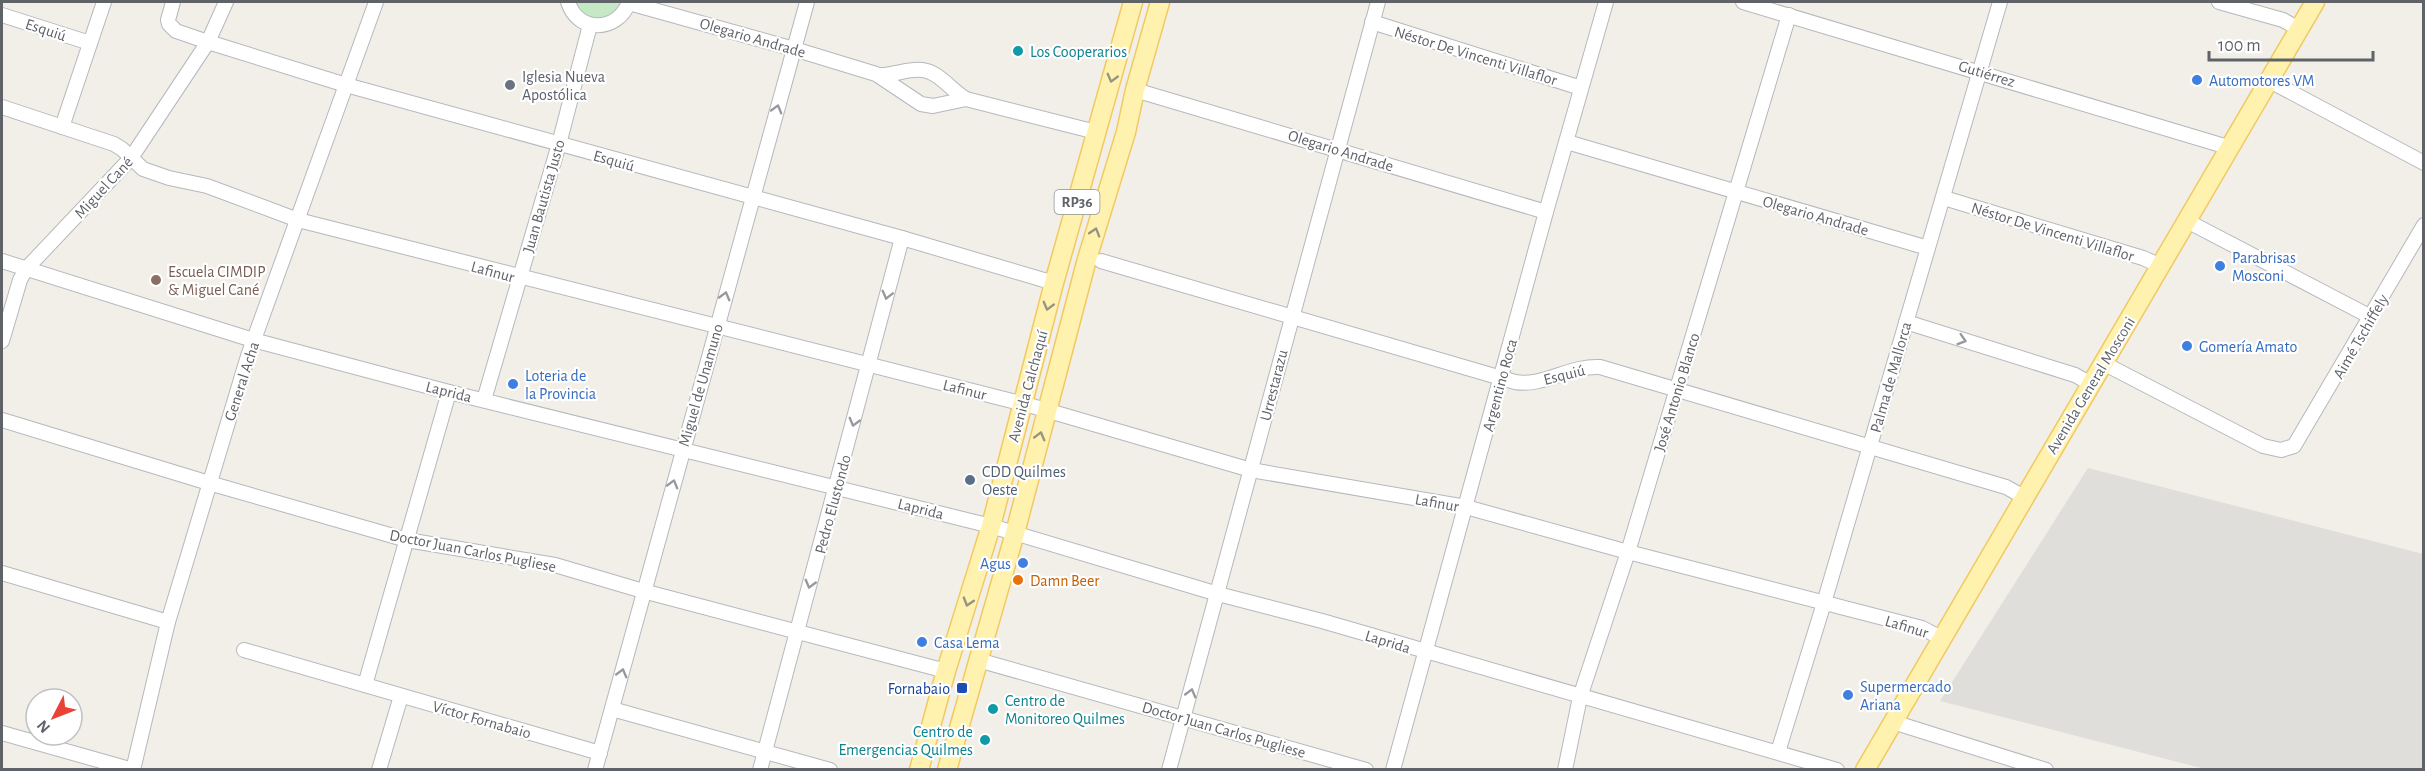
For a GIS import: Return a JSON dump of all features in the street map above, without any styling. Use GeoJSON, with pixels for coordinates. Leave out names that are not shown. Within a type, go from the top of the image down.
{"type":"FeatureCollection","features":[{"type":"Feature","properties":{"kind":"main road","name":"Avenida Calchaquí"},"geometry":{"type":"LineString","coordinates":[[919,770],[946,671],[991,526],[1054,283],[1133,2]]}},
{"type":"Feature","properties":{"kind":"main road","name":"Avenida Calchaquí"},"geometry":{"type":"LineString","coordinates":[[947,770],[1015,533],[1087,259],[1126,132],[1135,90],[1160,2]]}},
{"type":"Feature","properties":{"kind":"main road","name":"Avenida General Mosconi"},"geometry":{"type":"LineString","coordinates":[[1865,770],[2315,2]]}},
{"type":"Feature","properties":{"kind":"street"},"geometry":{"type":"LineString","coordinates":[[62,127],[104,2]]}},
{"type":"Feature","properties":{"kind":"street","name":"Esquiú"},"geometry":{"type":"LineString","coordinates":[[173,2],[168,20],[176,30],[208,42],[346,85],[902,238],[1054,283]]}},
{"type":"Feature","properties":{"kind":"street","name":"Miguel Cané"},"geometry":{"type":"LineString","coordinates":[[2,341],[26,269],[131,158],[208,42],[226,2]]}},
{"type":"Feature","properties":{"kind":"street","name":"General Acha"},"geometry":{"type":"LineString","coordinates":[[133,770],[168,622],[253,340],[376,2]]}},
{"type":"Feature","properties":{"kind":"street"},"geometry":{"type":"LineString","coordinates":[[568,2],[574,14],[590,25],[610,24],[618,19],[629,2]]}},
{"type":"Feature","properties":{"kind":"street","name":"Olegario Andrade"},"geometry":{"type":"LineString","coordinates":[[629,2],[876,74],[892,75],[916,70],[930,71],[966,99],[1096,132]]}},
{"type":"Feature","properties":{"kind":"street","name":"Miguel de Unamuno"},"geometry":{"type":"LineString","coordinates":[[595,770],[807,2]]}},
{"type":"Feature","properties":{"kind":"street","name":"Urrestarazu"},"geometry":{"type":"LineString","coordinates":[[1169,770],[1377,2]]}},
{"type":"Feature","properties":{"kind":"street","name":"Argentino Roca"},"geometry":{"type":"LineString","coordinates":[[1393,770],[1606,2]]}},
{"type":"Feature","properties":{"kind":"street","name":"Gutiérrez"},"geometry":{"type":"LineString","coordinates":[[1743,2],[1774,6],[1789,15],[1981,71],[2230,148]]}},
{"type":"Feature","properties":{"kind":"street","name":"Palma de Mallorca"},"geometry":{"type":"LineString","coordinates":[[1778,752],[1944,198],[2000,2]]}},
{"type":"Feature","properties":{"kind":"street"},"geometry":{"type":"LineString","coordinates":[[2219,2],[2283,20],[2299,30]]}},
{"type":"Feature","properties":{"kind":"street","name":"Esquiú"},"geometry":{"type":"LineString","coordinates":[[2,15],[90,43]]}},
{"type":"Feature","properties":{"kind":"street","name":"José Antonio Blanco"},"geometry":{"type":"LineString","coordinates":[[1565,770],[1580,697],[1629,552],[1789,15]]}},
{"type":"Feature","properties":{"kind":"street","name":"Néstor De Vincenti Villaflor"},"geometry":{"type":"LineString","coordinates":[[1371,22],[1581,88]]}},
{"type":"Feature","properties":{"kind":"street","name":"Juan Bautista Justo"},"geometry":{"type":"LineString","coordinates":[[484,400],[559,144],[590,25]]}},
{"type":"Feature","properties":{"kind":"street","name":"Olegario Andrade"},"geometry":{"type":"LineString","coordinates":[[876,74],[921,104],[933,106],[966,99]]}},
{"type":"Feature","properties":{"kind":"street"},"geometry":{"type":"LineString","coordinates":[[2270,81],[2424,163]]}},
{"type":"Feature","properties":{"kind":"street","name":"Olegario Andrade"},"geometry":{"type":"LineString","coordinates":[[1135,90],[1546,212]]}},
{"type":"Feature","properties":{"kind":"street","name":"Lafinur"},"geometry":{"type":"LineString","coordinates":[[2,107],[114,144],[143,169],[160,176],[207,186],[298,220],[519,278],[1022,403],[1251,470],[1466,507],[1922,628],[1941,638]]}},
{"type":"Feature","properties":{"kind":"street","name":"Olegario Andrade"},"geometry":{"type":"LineString","coordinates":[[1567,142],[1928,248]]}},
{"type":"Feature","properties":{"kind":"street","name":"Néstor De Vincenti Villaflor"},"geometry":{"type":"LineString","coordinates":[[1944,198],[2143,258],[2161,266]]}},
{"type":"Feature","properties":{"kind":"street"},"geometry":{"type":"LineString","coordinates":[[2187,220],[2371,317]]}},
{"type":"Feature","properties":{"kind":"street","name":"Aimé Tschiffely"},"geometry":{"type":"LineString","coordinates":[[2103,363],[2263,446],[2281,450],[2294,446],[2424,225]]}},
{"type":"Feature","properties":{"kind":"street","name":"Pedro Elustondo"},"geometry":{"type":"LineString","coordinates":[[760,770],[902,238]]}},
{"type":"Feature","properties":{"kind":"street","name":"Laprida"},"geometry":{"type":"LineString","coordinates":[[2,261],[253,340],[449,392],[991,526],[1218,594],[1322,621],[1837,770]]}},
{"type":"Feature","properties":{"kind":"street","name":"Esquiú"},"geometry":{"type":"LineString","coordinates":[[1101,261],[1528,383],[1592,367],[2006,488],[2024,497]]}},
{"type":"Feature","properties":{"kind":"street"},"geometry":{"type":"LineString","coordinates":[[1906,322],[2075,375],[2091,384]]}},
{"type":"Feature","properties":{"kind":"street"},"geometry":{"type":"LineString","coordinates":[[365,685],[449,392]]}},
{"type":"Feature","properties":{"kind":"street","name":"Doctor Juan Carlos Pugliese"},"geometry":{"type":"LineString","coordinates":[[2,420],[407,540],[555,565],[643,591],[946,671]]}},
{"type":"Feature","properties":{"kind":"street"},"geometry":{"type":"LineString","coordinates":[[2,573],[168,622]]}},
{"type":"Feature","properties":{"kind":"street","name":"Víctor Fornabaio"},"geometry":{"type":"LineString","coordinates":[[244,650],[600,753]]}},
{"type":"Feature","properties":{"kind":"street","name":"Doctor Juan Carlos Pugliese"},"geometry":{"type":"LineString","coordinates":[[978,660],[1366,770]]}},
{"type":"Feature","properties":{"kind":"street"},"geometry":{"type":"LineString","coordinates":[[380,770],[401,696]]}},
{"type":"Feature","properties":{"kind":"street"},"geometry":{"type":"LineString","coordinates":[[612,708],[830,770]]}},
{"type":"Feature","properties":{"kind":"street"},"geometry":{"type":"LineString","coordinates":[[1893,722],[2046,770]]}},
{"type":"Feature","properties":{"kind":"street"},"geometry":{"type":"LineString","coordinates":[[2,733],[133,770]]}},
{"type":"Feature","properties":{"kind":"shaded area"},"geometry":{"type":"Polygon","coordinates":[[[2088,468],[2423,554],[2423,769],[2205,769],[1940,701],[2088,468]]]}},
{"type":"Feature","properties":{"kind":"green space"},"geometry":{"type":"Polygon","coordinates":[[[572,2],[623,2],[612,16],[598,19],[585,18],[572,2]]]}},
{"type":"Feature","properties":{"kind":"place","name":"Los Cooperarios"},"geometry":{"type":"Point","coordinates":[1018,51]}},
{"type":"Feature","properties":{"kind":"place","name":"Automotores VM"},"geometry":{"type":"Point","coordinates":[2197,80]}},
{"type":"Feature","properties":{"kind":"place","name":"Iglesia Nueva Apostólica"},"geometry":{"type":"Point","coordinates":[510,85]}},
{"type":"Feature","properties":{"kind":"place","name":"Parabrisas Mosconi"},"geometry":{"type":"Point","coordinates":[2220,266]}},
{"type":"Feature","properties":{"kind":"place","name":"Escuela CIMDIP & Miguel Cané"},"geometry":{"type":"Point","coordinates":[156,280]}},
{"type":"Feature","properties":{"kind":"place","name":"Gomería Amato"},"geometry":{"type":"Point","coordinates":[2187,346]}},
{"type":"Feature","properties":{"kind":"place","name":"Loteria de la Provincia"},"geometry":{"type":"Point","coordinates":[513,384]}},
{"type":"Feature","properties":{"kind":"place","name":"CDD Quilmes Oeste"},"geometry":{"type":"Point","coordinates":[970,480]}},
{"type":"Feature","properties":{"kind":"place","name":"Agus"},"geometry":{"type":"Point","coordinates":[1023,563]}},
{"type":"Feature","properties":{"kind":"place","name":"Damn Beer"},"geometry":{"type":"Point","coordinates":[1018,580]}},
{"type":"Feature","properties":{"kind":"place","name":"Casa Lema"},"geometry":{"type":"Point","coordinates":[922,642]}},
{"type":"Feature","properties":{"kind":"place","name":"Fornabaio"},"geometry":{"type":"Point","coordinates":[962,688]}},
{"type":"Feature","properties":{"kind":"place","name":"Supermercado Ariana"},"geometry":{"type":"Point","coordinates":[1848,695]}},
{"type":"Feature","properties":{"kind":"place","name":"Centro de Monitoreo Quilmes"},"geometry":{"type":"Point","coordinates":[993,709]}},
{"type":"Feature","properties":{"kind":"place","name":"Centro de Emergencias Quilmes"},"geometry":{"type":"Point","coordinates":[985,740]}}]}
